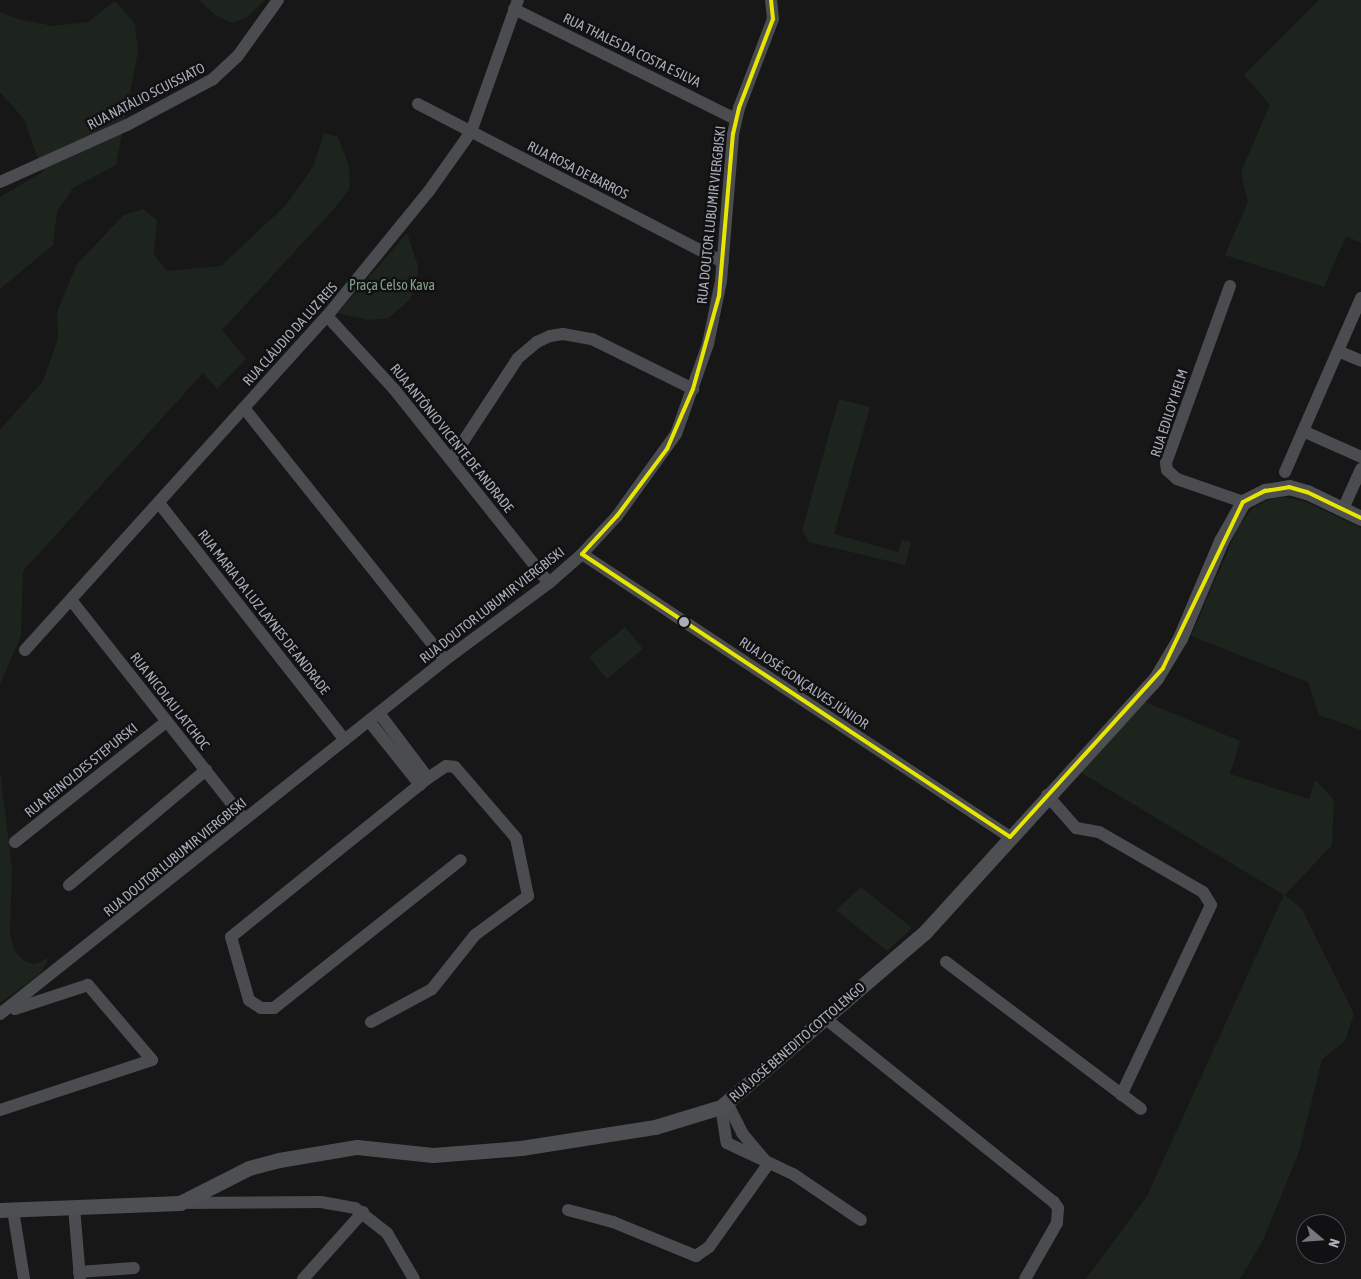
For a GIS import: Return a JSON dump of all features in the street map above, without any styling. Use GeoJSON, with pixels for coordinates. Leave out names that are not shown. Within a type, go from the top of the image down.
{"type":"FeatureCollection","features":[{"type":"Feature","properties":{"kind":"main road"},"geometry":{"type":"LineString","coordinates":[[1243,502],[1265,490],[1289,487],[1307,492],[1361,518]]}},
{"type":"Feature","properties":{"kind":"main road","name":"RUA JOSÉ BENEDITO COTTOLENGO"},"geometry":{"type":"LineString","coordinates":[[7,1210],[180,1203],[249,1168],[279,1160],[357,1147],[433,1155],[521,1148],[655,1127],[724,1105],[926,931],[1163,668],[1243,502]]}},
{"type":"Feature","properties":{"kind":"street","name":"RUA NATÁLIO SCUISSIATO"},"geometry":{"type":"LineString","coordinates":[[0,182],[127,125],[213,80],[237,57],[278,0]]}},
{"type":"Feature","properties":{"kind":"street","name":"RUA DOUTOR LUBUMIR VIERGBISKI"},"geometry":{"type":"LineString","coordinates":[[3,1013],[445,660],[549,582],[582,554],[617,516],[667,449],[693,389],[715,320],[723,262],[736,118],[773,19],[772,2]]}},
{"type":"Feature","properties":{"kind":"street","name":"RUA THALES DA COSTA E SILVA"},"geometry":{"type":"LineString","coordinates":[[516,4],[736,118]]}},
{"type":"Feature","properties":{"kind":"street","name":"RUA CLÁUDIO DA LUZ REIS"},"geometry":{"type":"LineString","coordinates":[[25,650],[327,316],[406,221],[471,132],[516,4]]}},
{"type":"Feature","properties":{"kind":"street","name":"RUA ROSA DE BARROS"},"geometry":{"type":"LineString","coordinates":[[418,104],[723,262]]}},
{"type":"Feature","properties":{"kind":"street","name":"RUA EDILOY HELM"},"geometry":{"type":"LineString","coordinates":[[1230,286],[1166,463],[1167,470],[1177,479],[1243,502]]}},
{"type":"Feature","properties":{"kind":"street"},"geometry":{"type":"LineString","coordinates":[[1285,472],[1361,298]]}},
{"type":"Feature","properties":{"kind":"street","name":"RUA ANTÔNIO VICENTE DE ANDRADE"},"geometry":{"type":"LineString","coordinates":[[327,316],[381,373],[549,582]]}},
{"type":"Feature","properties":{"kind":"street"},"geometry":{"type":"LineString","coordinates":[[451,460],[518,358],[537,342],[550,336],[563,334],[592,339],[693,389]]}},
{"type":"Feature","properties":{"kind":"street"},"geometry":{"type":"LineString","coordinates":[[1338,351],[1361,361]]}},
{"type":"Feature","properties":{"kind":"street"},"geometry":{"type":"LineString","coordinates":[[244,408],[445,660]]}},
{"type":"Feature","properties":{"kind":"street"},"geometry":{"type":"LineString","coordinates":[[1303,431],[1361,457]]}},
{"type":"Feature","properties":{"kind":"street"},"geometry":{"type":"LineString","coordinates":[[1343,509],[1361,469]]}},
{"type":"Feature","properties":{"kind":"street","name":"RUA MARIA DA LUZ LAYNES DE ANDRADE"},"geometry":{"type":"LineString","coordinates":[[159,503],[345,740]]}},
{"type":"Feature","properties":{"kind":"street","name":"RUA JOSÉ GONÇALVES JÚNIOR"},"geometry":{"type":"LineString","coordinates":[[582,554],[1010,837]]}},
{"type":"Feature","properties":{"kind":"street","name":"RUA NICOLAU LATCHOC"},"geometry":{"type":"LineString","coordinates":[[71,600],[245,820]]}},
{"type":"Feature","properties":{"kind":"street"},"geometry":{"type":"LineString","coordinates":[[374,717],[424,781]]}},
{"type":"Feature","properties":{"kind":"street","name":"RUA REINOLDES STEPURSKI"},"geometry":{"type":"LineString","coordinates":[[15,842],[167,721]]}},
{"type":"Feature","properties":{"kind":"street"},"geometry":{"type":"LineString","coordinates":[[371,1022],[432,988],[475,935],[528,896],[512,832],[455,767],[446,766],[424,781],[234,932],[230,942],[249,1000],[261,1008],[279,1005],[461,860]]}},
{"type":"Feature","properties":{"kind":"street"},"geometry":{"type":"LineString","coordinates":[[69,885],[206,770]]}},
{"type":"Feature","properties":{"kind":"street"},"geometry":{"type":"LineString","coordinates":[[1047,795],[1076,828],[1100,832],[1203,892],[1211,905],[1121,1095]]}},
{"type":"Feature","properties":{"kind":"street"},"geometry":{"type":"LineString","coordinates":[[946,962],[1140,1109]]}},
{"type":"Feature","properties":{"kind":"street"},"geometry":{"type":"LineString","coordinates":[[0,1110],[152,1060],[88,986],[3,1013]]}},
{"type":"Feature","properties":{"kind":"street"},"geometry":{"type":"LineString","coordinates":[[826,1018],[1054,1202],[1058,1208],[1057,1223],[1025,1279]]}},
{"type":"Feature","properties":{"kind":"street"},"geometry":{"type":"LineString","coordinates":[[724,1105],[727,1143],[793,1174],[861,1220]]}},
{"type":"Feature","properties":{"kind":"street"},"geometry":{"type":"LineString","coordinates":[[724,1105],[748,1142],[769,1163]]}},
{"type":"Feature","properties":{"kind":"street"},"geometry":{"type":"LineString","coordinates":[[568,1210],[613,1222],[696,1256],[709,1247],[769,1163]]}},
{"type":"Feature","properties":{"kind":"street"},"geometry":{"type":"LineString","coordinates":[[180,1203],[321,1202],[344,1205],[362,1212],[387,1233],[412,1278]]}},
{"type":"Feature","properties":{"kind":"street"},"geometry":{"type":"LineString","coordinates":[[74,1207],[80,1275],[134,1268]]}},
{"type":"Feature","properties":{"kind":"street"},"geometry":{"type":"LineString","coordinates":[[7,1210],[24,1279]]}},
{"type":"Feature","properties":{"kind":"street"},"geometry":{"type":"LineString","coordinates":[[303,1279],[362,1212]]}},
{"type":"Feature","properties":{"kind":"green space"},"geometry":{"type":"Polygon","coordinates":[[[199,0],[265,0],[246,18],[232,23],[214,14],[199,0]]]}},
{"type":"Feature","properties":{"kind":"green space"},"geometry":{"type":"Polygon","coordinates":[[[1319,0],[1361,0],[1361,243],[1346,236],[1324,287],[1225,255],[1248,202],[1241,172],[1270,105],[1244,75],[1319,0]]]}},
{"type":"Feature","properties":{"kind":"green space"},"geometry":{"type":"Polygon","coordinates":[[[115,1],[135,24],[138,52],[116,165],[73,188],[57,212],[53,245],[0,289],[0,197],[43,172],[24,119],[0,92],[0,12],[18,19],[53,26],[88,22],[115,1]]]}},
{"type":"Feature","properties":{"kind":"green space"},"geometry":{"type":"Polygon","coordinates":[[[324,133],[338,137],[349,166],[350,188],[333,210],[222,330],[246,359],[217,389],[203,373],[23,571],[21,636],[0,684],[0,430],[43,381],[58,339],[57,312],[77,264],[124,215],[143,209],[157,220],[154,255],[167,271],[221,266],[286,205],[313,167],[324,133]]]}},
{"type":"Feature","properties":{"kind":"green space","name":"Praça Celso Kava"},"geometry":{"type":"Polygon","coordinates":[[[407,233],[418,266],[418,286],[409,300],[389,318],[368,320],[338,313],[407,233]]]}},
{"type":"Feature","properties":{"kind":"green space"},"geometry":{"type":"Polygon","coordinates":[[[839,399],[870,407],[834,534],[898,552],[902,540],[911,542],[905,565],[809,542],[802,530],[839,399]]]}},
{"type":"Feature","properties":{"kind":"green space"},"geometry":{"type":"Polygon","coordinates":[[[1286,497],[1306,502],[1361,528],[1361,730],[1319,715],[1308,682],[1191,636],[1239,525],[1253,508],[1270,499],[1286,497]]]}},
{"type":"Feature","properties":{"kind":"green space"},"geometry":{"type":"Polygon","coordinates":[[[625,627],[643,649],[607,679],[589,657],[625,627]]]}},
{"type":"Feature","properties":{"kind":"green space"},"geometry":{"type":"Polygon","coordinates":[[[1145,702],[1240,741],[1230,774],[1309,799],[1315,780],[1334,800],[1332,845],[1285,895],[1302,909],[1354,1014],[1345,1041],[1322,1059],[1299,1152],[1263,1240],[1240,1279],[1086,1279],[1147,1196],[1284,895],[1080,772],[1145,702]]]}},
{"type":"Feature","properties":{"kind":"green space"},"geometry":{"type":"Polygon","coordinates":[[[0,771],[12,867],[10,934],[14,950],[24,961],[35,964],[49,958],[40,974],[0,1003],[0,771]]]}},
{"type":"Feature","properties":{"kind":"green space"},"geometry":{"type":"Polygon","coordinates":[[[861,887],[912,928],[887,951],[836,910],[861,887]]]}},
{"type":"Feature","properties":{"kind":"transit line"},"geometry":{"type":"LineString","coordinates":[[582,554],[617,516],[667,449],[693,389],[719,296],[733,134],[739,108],[773,19],[771,0]]}},
{"type":"Feature","properties":{"kind":"transit line"},"geometry":{"type":"LineString","coordinates":[[1010,837],[1163,668],[1243,502],[1265,491],[1289,487],[1307,492],[1361,518]]}},
{"type":"Feature","properties":{"kind":"transit line"},"geometry":{"type":"LineString","coordinates":[[582,554],[1010,837]]}}]}
